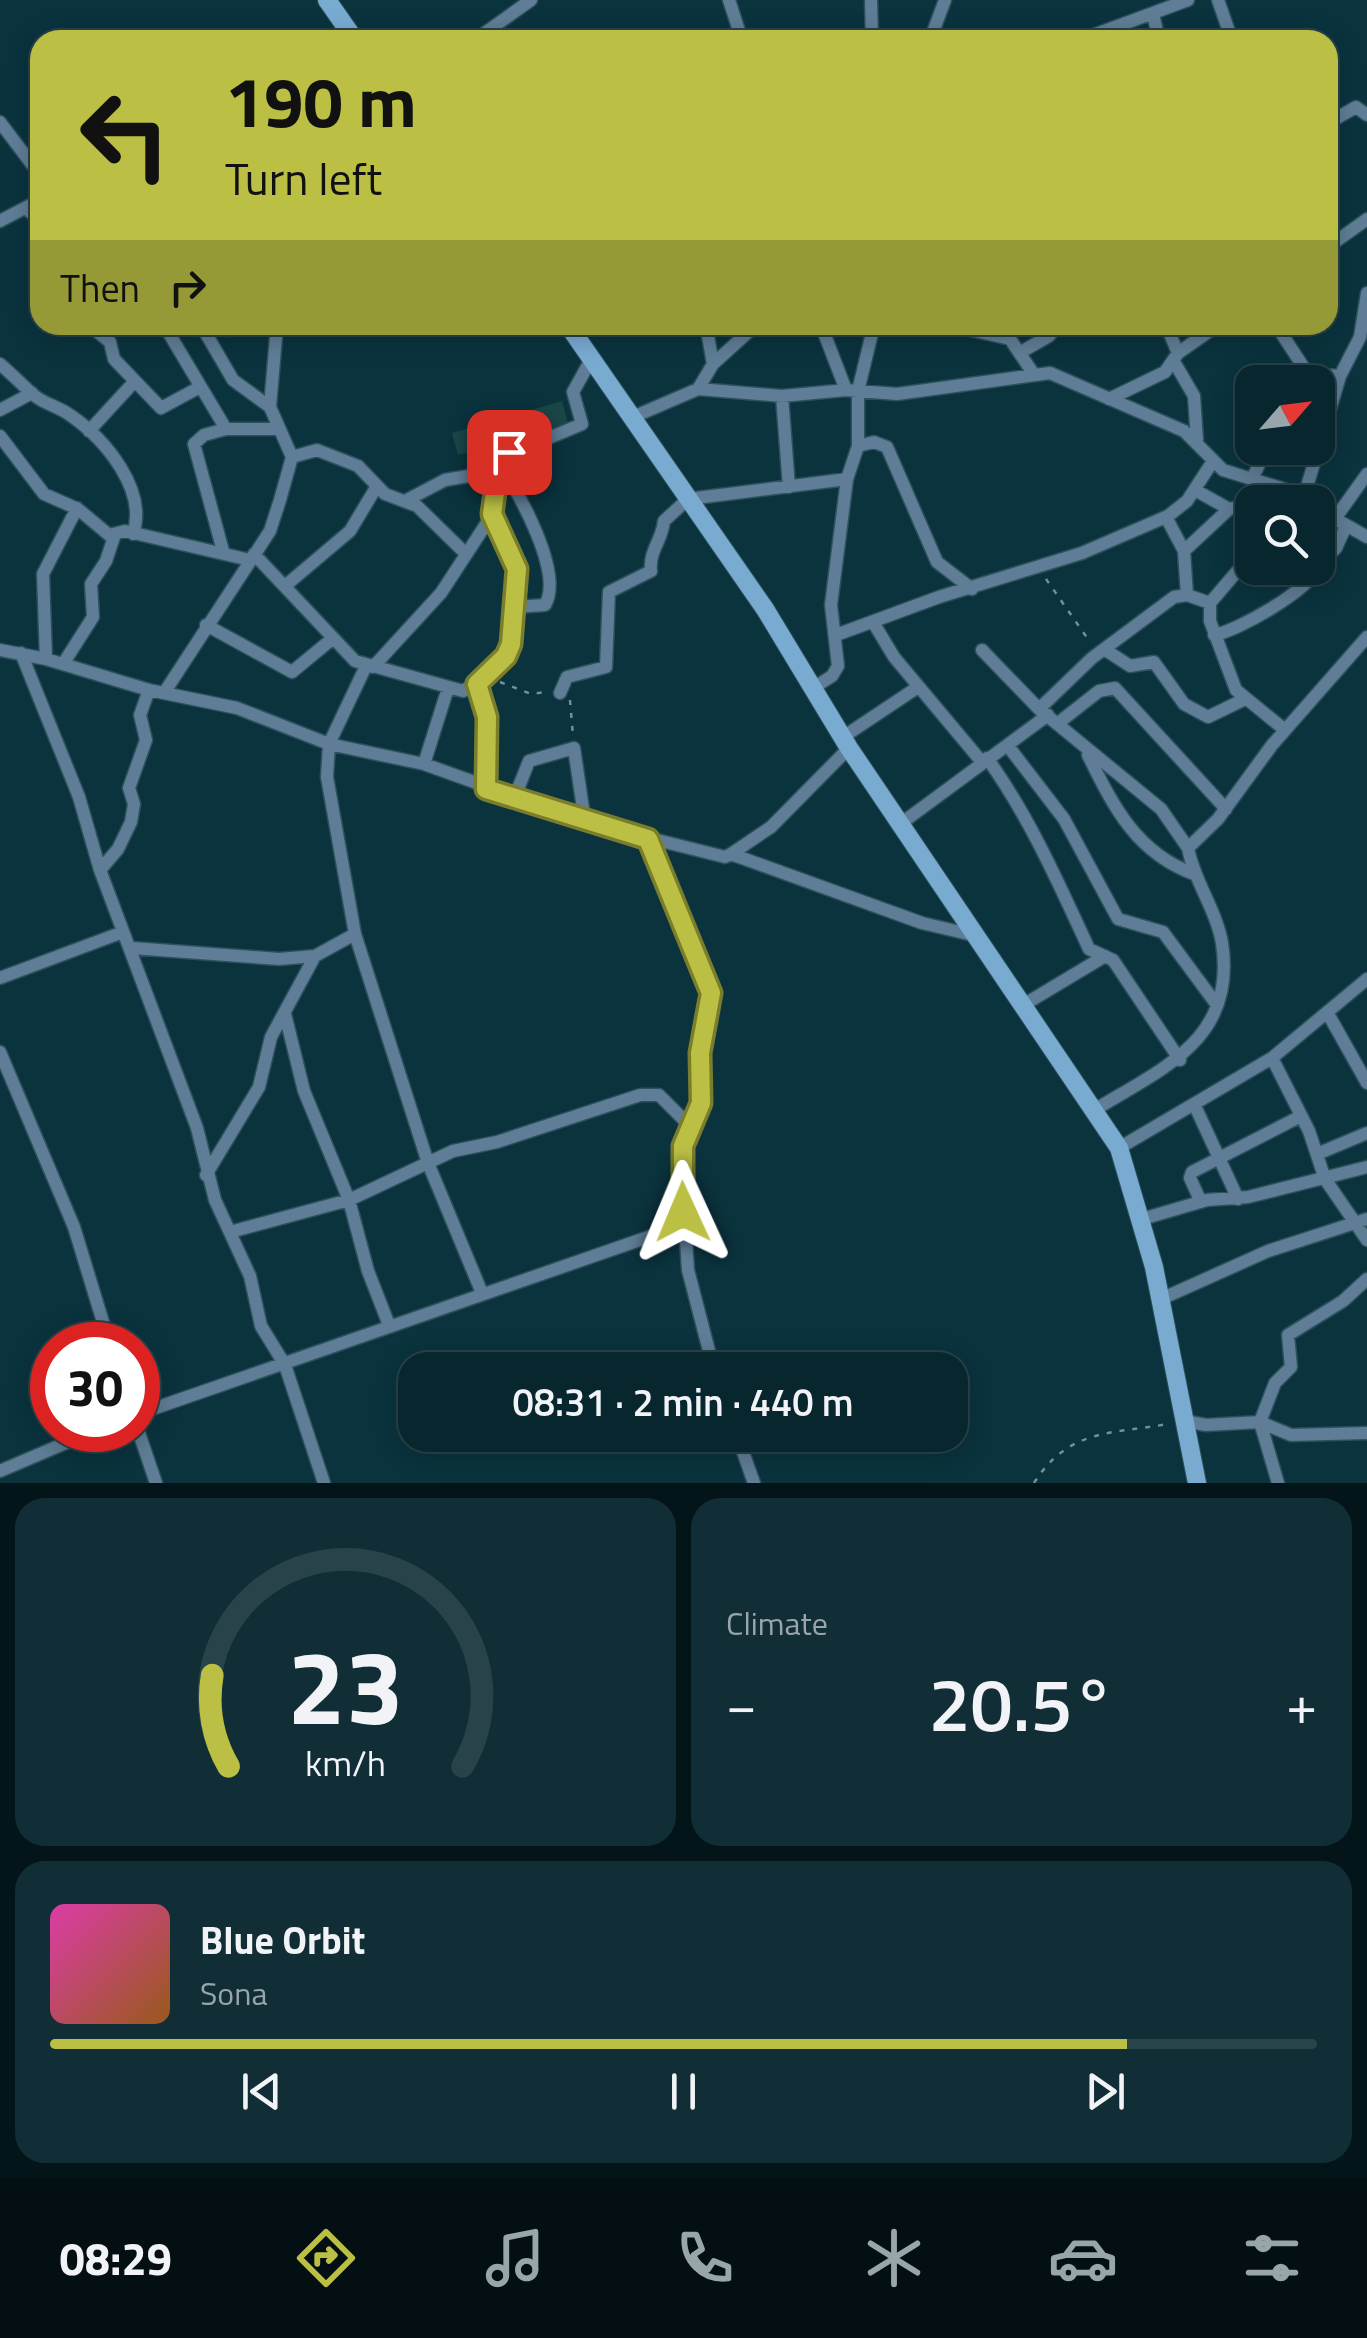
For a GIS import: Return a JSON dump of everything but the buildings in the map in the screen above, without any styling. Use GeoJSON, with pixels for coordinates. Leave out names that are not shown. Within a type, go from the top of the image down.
{"type":"FeatureCollection","features":[{"type":"Feature","properties":{"kind":"street"},"geometry":{"type":"LineString","coordinates":[[327,0],[349,30]]}},
{"type":"Feature","properties":{"kind":"street"},"geometry":{"type":"LineString","coordinates":[[489,30],[531,0]]}},
{"type":"Feature","properties":{"kind":"street"},"geometry":{"type":"LineString","coordinates":[[729,0],[739,30]]}},
{"type":"Feature","properties":{"kind":"street"},"geometry":{"type":"LineString","coordinates":[[871,0],[872,30]]}},
{"type":"Feature","properties":{"kind":"street"},"geometry":{"type":"LineString","coordinates":[[934,30],[945,0]]}},
{"type":"Feature","properties":{"kind":"street"},"geometry":{"type":"LineString","coordinates":[[1108,30],[1188,0]]}},
{"type":"Feature","properties":{"kind":"street"},"geometry":{"type":"LineString","coordinates":[[1218,0],[1228,30]]}},
{"type":"Feature","properties":{"kind":"street"},"geometry":{"type":"LineString","coordinates":[[1153,14],[1157,30]]}},
{"type":"Feature","properties":{"kind":"street"},"geometry":{"type":"LineString","coordinates":[[1338,117],[1356,107],[1367,114]]}},
{"type":"Feature","properties":{"kind":"street"},"geometry":{"type":"LineString","coordinates":[[0,122],[30,162]]}},
{"type":"Feature","properties":{"kind":"street"},"geometry":{"type":"LineString","coordinates":[[0,220],[30,206]]}},
{"type":"Feature","properties":{"kind":"street"},"geometry":{"type":"LineString","coordinates":[[26,208],[30,212]]}},
{"type":"Feature","properties":{"kind":"street"},"geometry":{"type":"LineString","coordinates":[[1338,240],[1367,219]]}},
{"type":"Feature","properties":{"kind":"street"},"geometry":{"type":"LineString","coordinates":[[1335,399],[1340,376],[1362,351],[1367,294]]}},
{"type":"Feature","properties":{"kind":"street"},"geometry":{"type":"LineString","coordinates":[[101,335],[110,342],[114,360],[161,408],[200,387]]}},
{"type":"Feature","properties":{"kind":"street"},"geometry":{"type":"LineString","coordinates":[[170,335],[216,407],[226,430]]}},
{"type":"Feature","properties":{"kind":"street"},"geometry":{"type":"LineString","coordinates":[[207,335],[233,380],[270,407]]}},
{"type":"Feature","properties":{"kind":"street"},"geometry":{"type":"LineString","coordinates":[[164,693],[270,530],[292,457],[276,429],[270,407],[276,335]]}},
{"type":"Feature","properties":{"kind":"street"},"geometry":{"type":"LineString","coordinates":[[575,335],[1119,1148],[1142,1219],[1197,1483]]}},
{"type":"Feature","properties":{"kind":"street"},"geometry":{"type":"LineString","coordinates":[[708,335],[713,364]]}},
{"type":"Feature","properties":{"kind":"street"},"geometry":{"type":"LineString","coordinates":[[698,389],[713,364],[745,335]]}},
{"type":"Feature","properties":{"kind":"street"},"geometry":{"type":"LineString","coordinates":[[813,688],[832,676],[838,666],[831,606],[847,480],[858,446],[852,391],[826,335]]}},
{"type":"Feature","properties":{"kind":"street"},"geometry":{"type":"LineString","coordinates":[[852,391],[871,335]]}},
{"type":"Feature","properties":{"kind":"street"},"geometry":{"type":"LineString","coordinates":[[1002,335],[1021,352],[1033,373]]}},
{"type":"Feature","properties":{"kind":"street"},"geometry":{"type":"LineString","coordinates":[[1021,352],[1050,335]]}},
{"type":"Feature","properties":{"kind":"street"},"geometry":{"type":"LineString","coordinates":[[1169,335],[1194,396],[1197,440]]}},
{"type":"Feature","properties":{"kind":"street"},"geometry":{"type":"LineString","coordinates":[[1109,398],[1162,374],[1176,356],[1204,335]]}},
{"type":"Feature","properties":{"kind":"street"},"geometry":{"type":"LineString","coordinates":[[1283,335],[1308,374],[1340,376]]}},
{"type":"Feature","properties":{"kind":"street"},"geometry":{"type":"LineString","coordinates":[[482,1293],[428,1163],[355,934],[327,778],[329,744],[370,667],[441,594],[464,552],[492,514],[499,467],[516,448],[581,426],[573,392],[592,358]]}},
{"type":"Feature","properties":{"kind":"street"},"geometry":{"type":"LineString","coordinates":[[0,364],[32,393],[65,411],[89,432],[133,492],[138,515],[133,534]]}},
{"type":"Feature","properties":{"kind":"street"},"geometry":{"type":"LineString","coordinates":[[632,416],[698,389],[782,396],[852,391],[897,394],[1033,373],[1063,378],[1109,398],[1197,440],[1224,470],[1270,485]]}},
{"type":"Feature","properties":{"kind":"street"},"geometry":{"type":"LineString","coordinates":[[89,432],[135,382]]}},
{"type":"Feature","properties":{"kind":"street"},"geometry":{"type":"LineString","coordinates":[[0,410],[32,393]]}},
{"type":"Feature","properties":{"kind":"street"},"geometry":{"type":"LineString","coordinates":[[782,396],[789,488]]}},
{"type":"Feature","properties":{"kind":"street"},"geometry":{"type":"LineString","coordinates":[[223,552],[194,444],[204,435],[226,430],[276,429]]}},
{"type":"Feature","properties":{"kind":"street"},"geometry":{"type":"LineString","coordinates":[[0,436],[44,494],[77,508],[107,534],[133,534],[252,557],[285,586],[332,639],[370,667],[463,691],[481,681],[508,653],[516,567],[492,514]]}},
{"type":"Feature","properties":{"kind":"street"},"geometry":{"type":"LineString","coordinates":[[858,446],[874,442],[887,447],[937,562],[972,589]]}},
{"type":"Feature","properties":{"kind":"street"},"geometry":{"type":"LineString","coordinates":[[292,457],[324,452],[358,466],[385,494],[407,500],[464,552]]}},
{"type":"Feature","properties":{"kind":"street"},"geometry":{"type":"LineString","coordinates":[[836,636],[1082,553],[1166,517],[1194,490],[1212,461]]}},
{"type":"Feature","properties":{"kind":"street"},"geometry":{"type":"LineString","coordinates":[[1253,477],[1259,465]]}},
{"type":"Feature","properties":{"kind":"street"},"geometry":{"type":"LineString","coordinates":[[407,500],[445,480],[499,467]]}},
{"type":"Feature","properties":{"kind":"street"},"geometry":{"type":"LineString","coordinates":[[499,467],[527,512],[551,584],[545,606],[515,606]]}},
{"type":"Feature","properties":{"kind":"street"},"geometry":{"type":"LineString","coordinates":[[1335,549],[1340,523],[1367,474]]}},
{"type":"Feature","properties":{"kind":"street"},"geometry":{"type":"LineString","coordinates":[[560,693],[567,677],[606,667],[609,592],[651,571],[650,558],[662,538],[664,522],[688,499],[847,480]]}},
{"type":"Feature","properties":{"kind":"street"},"geometry":{"type":"LineString","coordinates":[[285,586],[350,531],[377,486]]}},
{"type":"Feature","properties":{"kind":"street"},"geometry":{"type":"LineString","coordinates":[[1194,490],[1230,509]]}},
{"type":"Feature","properties":{"kind":"street"},"geometry":{"type":"LineString","coordinates":[[46,658],[43,574],[77,508]]}},
{"type":"Feature","properties":{"kind":"street"},"geometry":{"type":"LineString","coordinates":[[1184,550],[1235,508]]}},
{"type":"Feature","properties":{"kind":"street"},"geometry":{"type":"LineString","coordinates":[[1166,517],[1184,550],[1187,595]]}},
{"type":"Feature","properties":{"kind":"street"},"geometry":{"type":"LineString","coordinates":[[1335,520],[1367,537]]}},
{"type":"Feature","properties":{"kind":"street"},"geometry":{"type":"LineString","coordinates":[[63,664],[93,617],[91,584],[106,561],[114,534]]}},
{"type":"Feature","properties":{"kind":"street"},"geometry":{"type":"LineString","coordinates":[[1235,573],[1210,602],[1214,635],[1228,679],[1245,699],[1285,730]]}},
{"type":"Feature","properties":{"kind":"street"},"geometry":{"type":"LineString","coordinates":[[1214,635],[1247,624],[1304,585]]}},
{"type":"Feature","properties":{"kind":"street"},"geometry":{"type":"LineString","coordinates":[[1048,716],[1100,652],[1174,597],[1187,595],[1210,602]]}},
{"type":"Feature","properties":{"kind":"street"},"geometry":{"type":"LineString","coordinates":[[873,622],[918,687],[985,760],[1022,809],[1026,827],[1079,919],[1089,949],[1113,960],[1180,1060]]}},
{"type":"Feature","properties":{"kind":"street"},"geometry":{"type":"LineString","coordinates":[[206,625],[292,672],[332,639]]}},
{"type":"Feature","properties":{"kind":"street"},"geometry":{"type":"LineString","coordinates":[[1188,848],[1226,809],[1285,730],[1367,637]]}},
{"type":"Feature","properties":{"kind":"street"},"geometry":{"type":"LineString","coordinates":[[0,650],[46,658],[149,690],[236,708],[329,744],[424,764],[514,799],[648,839],[732,854],[922,923],[980,937]]}},
{"type":"Feature","properties":{"kind":"street"},"geometry":{"type":"LineString","coordinates":[[982,650],[1048,716],[1168,816],[1188,848],[1194,874],[1222,943],[1222,994],[1200,1037],[1180,1060],[1096,1110]]}},
{"type":"Feature","properties":{"kind":"street"},"geometry":{"type":"LineString","coordinates":[[1100,652],[1130,666],[1154,662],[1184,704],[1208,717],[1245,699]]}},
{"type":"Feature","properties":{"kind":"street"},"geometry":{"type":"LineString","coordinates":[[21,654],[79,797],[100,870],[132,948],[156,1026],[198,1128],[206,1175],[250,1276],[261,1326],[284,1365],[324,1483]]}},
{"type":"Feature","properties":{"kind":"street"},"geometry":{"type":"LineString","coordinates":[[481,681],[487,717],[486,789]]}},
{"type":"Feature","properties":{"kind":"street"},"geometry":{"type":"LineString","coordinates":[[732,854],[770,827],[846,742],[918,687]]}},
{"type":"Feature","properties":{"kind":"street"},"geometry":{"type":"LineString","coordinates":[[424,764],[448,688]]}},
{"type":"Feature","properties":{"kind":"street"},"geometry":{"type":"LineString","coordinates":[[903,822],[1048,716],[1099,691],[1115,688],[1226,809]]}},
{"type":"Feature","properties":{"kind":"street"},"geometry":{"type":"LineString","coordinates":[[100,870],[118,849],[130,822],[134,804],[129,788],[146,740],[140,715],[149,690]]}},
{"type":"Feature","properties":{"kind":"street"},"geometry":{"type":"LineString","coordinates":[[1083,744],[1121,814],[1145,846],[1162,862],[1194,874]]}},
{"type":"Feature","properties":{"kind":"street"},"geometry":{"type":"LineString","coordinates":[[1008,746],[1064,819],[1118,920],[1164,932],[1217,1005]]}},
{"type":"Feature","properties":{"kind":"street"},"geometry":{"type":"LineString","coordinates":[[514,799],[528,760],[574,748],[586,822]]}},
{"type":"Feature","properties":{"kind":"street"},"geometry":{"type":"LineString","coordinates":[[648,839],[711,993],[700,1053],[702,1096],[683,1146],[683,1226],[692,1292],[709,1352]]}},
{"type":"Feature","properties":{"kind":"street"},"geometry":{"type":"LineString","coordinates":[[0,978],[123,932]]}},
{"type":"Feature","properties":{"kind":"street"},"geometry":{"type":"LineString","coordinates":[[132,948],[279,959],[316,956],[355,934]]}},
{"type":"Feature","properties":{"kind":"street"},"geometry":{"type":"LineString","coordinates":[[206,1175],[259,1088],[271,1037],[316,956]]}},
{"type":"Feature","properties":{"kind":"street"},"geometry":{"type":"LineString","coordinates":[[1025,1004],[1105,956]]}},
{"type":"Feature","properties":{"kind":"street"},"geometry":{"type":"LineString","coordinates":[[1119,1148],[1272,1058],[1367,979]]}},
{"type":"Feature","properties":{"kind":"street"},"geometry":{"type":"LineString","coordinates":[[1327,1012],[1367,1083]]}},
{"type":"Feature","properties":{"kind":"street"},"geometry":{"type":"LineString","coordinates":[[284,1014],[304,1091],[348,1200],[389,1325]]}},
{"type":"Feature","properties":{"kind":"street"},"geometry":{"type":"LineString","coordinates":[[0,1052],[74,1227],[103,1322]]}},
{"type":"Feature","properties":{"kind":"street"},"geometry":{"type":"LineString","coordinates":[[1272,1058],[1301,1116],[1325,1179],[1361,1221],[1367,1240]]}},
{"type":"Feature","properties":{"kind":"street"},"geometry":{"type":"LineString","coordinates":[[230,1232],[348,1200],[428,1163],[640,1095],[660,1095],[690,1126]]}},
{"type":"Feature","properties":{"kind":"street"},"geometry":{"type":"LineString","coordinates":[[1195,1106],[1238,1199]]}},
{"type":"Feature","properties":{"kind":"street"},"geometry":{"type":"LineString","coordinates":[[1201,1202],[1190,1174],[1301,1116]]}},
{"type":"Feature","properties":{"kind":"street"},"geometry":{"type":"LineString","coordinates":[[1317,1154],[1367,1133]]}},
{"type":"Feature","properties":{"kind":"street"},"geometry":{"type":"LineString","coordinates":[[1142,1219],[1201,1202],[1238,1199],[1367,1168]]}},
{"type":"Feature","properties":{"kind":"street"},"geometry":{"type":"LineString","coordinates":[[1160,1299],[1268,1252],[1361,1221]]}},
{"type":"Feature","properties":{"kind":"street"},"geometry":{"type":"LineString","coordinates":[[160,1407],[683,1226]]}},
{"type":"Feature","properties":{"kind":"street"},"geometry":{"type":"LineString","coordinates":[[1278,1483],[1260,1422],[1274,1383],[1291,1367],[1288,1335],[1343,1302],[1367,1279]]}},
{"type":"Feature","properties":{"kind":"street"},"geometry":{"type":"LineString","coordinates":[[1184,1421],[1206,1426],[1260,1422],[1290,1435],[1367,1433]]}},
{"type":"Feature","properties":{"kind":"street"},"geometry":{"type":"LineString","coordinates":[[3,1483],[0,1473],[47,1452]]}},
{"type":"Feature","properties":{"kind":"street"},"geometry":{"type":"LineString","coordinates":[[145,1452],[156,1483]]}},
{"type":"Feature","properties":{"kind":"street"},"geometry":{"type":"LineString","coordinates":[[743,1452],[754,1483]]}},
{"type":"Feature","properties":{"kind":"path"},"geometry":{"type":"LineString","coordinates":[[1036,566],[1100,652]]}},
{"type":"Feature","properties":{"kind":"path"},"geometry":{"type":"LineString","coordinates":[[481,681],[531,694],[560,693],[572,703],[574,748]]}},
{"type":"Feature","properties":{"kind":"path"},"geometry":{"type":"LineString","coordinates":[[1034,1483],[1048,1458],[1065,1446],[1114,1430],[1184,1421]]}},
{"type":"Feature","properties":{"kind":"route"},"geometry":{"type":"LineString","coordinates":[[509,452],[499,464],[492,514],[517,571],[515,606],[508,653],[477,684],[487,717],[486,789],[648,839],[675,913],[704,968],[711,993],[700,1053],[701,1103],[683,1146],[683,1212]]}}]}
